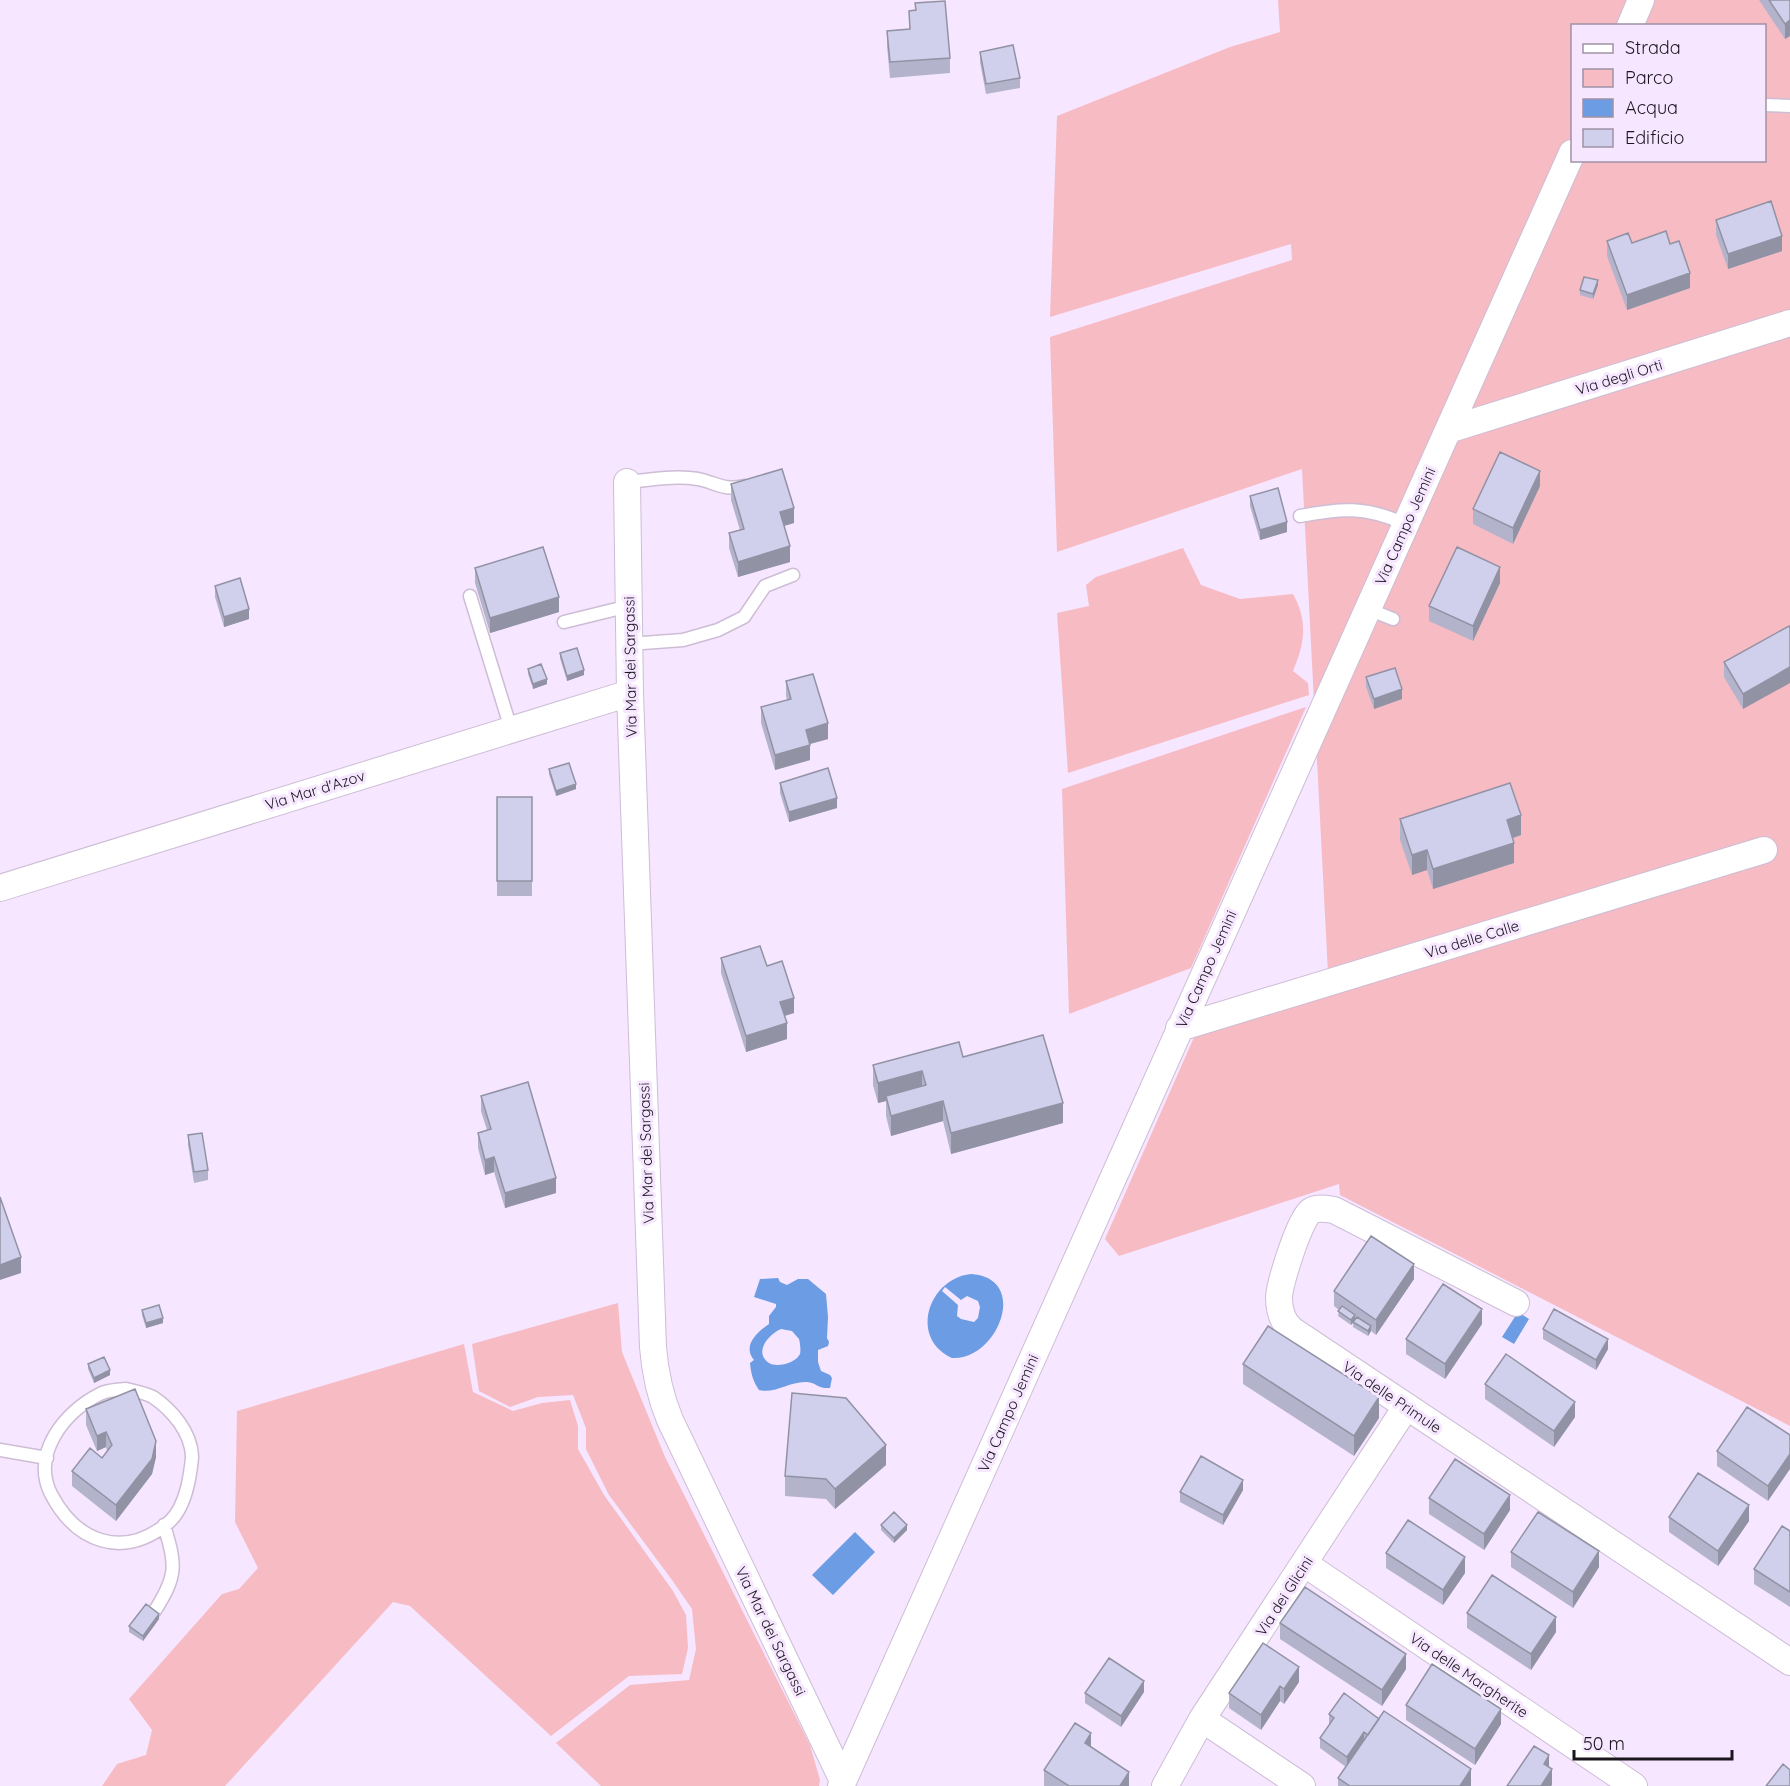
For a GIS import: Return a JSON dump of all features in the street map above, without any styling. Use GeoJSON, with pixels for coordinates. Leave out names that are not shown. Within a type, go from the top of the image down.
{"type":"FeatureCollection","features":[{"type":"Feature","properties":{"kind":"street"},"geometry":{"type":"LineString","coordinates":[[1631,24],[1641,0]]}},
{"type":"Feature","properties":{"kind":"street","name":"Via Campo Jemini"},"geometry":{"type":"LineString","coordinates":[[842,1784],[1571,155]]}},
{"type":"Feature","properties":{"kind":"street","name":"Via degli Orti"},"geometry":{"type":"LineString","coordinates":[[1448,430],[1790,323]]}},
{"type":"Feature","properties":{"kind":"street","name":"Via Mar dei Sargassi"},"geometry":{"type":"LineString","coordinates":[[627,482],[630,693],[653,1347],[658,1385],[670,1420],[842,1784]]}},
{"type":"Feature","properties":{"kind":"street","name":"Via Mar d'Azov"},"geometry":{"type":"LineString","coordinates":[[0,888],[630,693]]}},
{"type":"Feature","properties":{"kind":"street","name":"Via delle Calle"},"geometry":{"type":"LineString","coordinates":[[1179,1028],[1764,850]]}},
{"type":"Feature","properties":{"kind":"street","name":"Via delle Primule"},"geometry":{"type":"LineString","coordinates":[[1516,1303],[1334,1210],[1322,1208],[1309,1212],[1302,1222],[1281,1285],[1280,1305],[1282,1318],[1292,1330],[1790,1662]]}},
{"type":"Feature","properties":{"kind":"street","name":"Via dei Glicini"},"geometry":{"type":"LineString","coordinates":[[1165,1786],[1202,1719],[1406,1407]]}},
{"type":"Feature","properties":{"kind":"street","name":"Via delle Margherite"},"geometry":{"type":"LineString","coordinates":[[1305,1564],[1634,1786]]}},
{"type":"Feature","properties":{"kind":"street"},"geometry":{"type":"LineString","coordinates":[[1202,1719],[1302,1786]]}},
{"type":"Feature","properties":{"kind":"lane"},"geometry":{"type":"LineString","coordinates":[[1766,105],[1790,106]]}},
{"type":"Feature","properties":{"kind":"lane"},"geometry":{"type":"LineString","coordinates":[[627,482],[671,478],[698,479],[726,488],[756,483]]}},
{"type":"Feature","properties":{"kind":"lane"},"geometry":{"type":"LineString","coordinates":[[1300,516],[1331,510],[1358,509],[1406,524]]}},
{"type":"Feature","properties":{"kind":"lane"},"geometry":{"type":"LineString","coordinates":[[630,644],[683,640],[718,630],[744,617],[765,586],[793,575]]}},
{"type":"Feature","properties":{"kind":"lane"},"geometry":{"type":"LineString","coordinates":[[470,596],[511,729]]}},
{"type":"Feature","properties":{"kind":"lane"},"geometry":{"type":"LineString","coordinates":[[564,622],[629,606]]}},
{"type":"Feature","properties":{"kind":"lane"},"geometry":{"type":"LineString","coordinates":[[1368,609],[1393,619]]}},
{"type":"Feature","properties":{"kind":"lane"},"geometry":{"type":"LineString","coordinates":[[126,1389],[151,1396],[171,1412],[186,1432],[192,1456],[185,1499],[168,1523],[147,1536],[123,1543],[99,1541],[75,1528],[60,1510],[48,1487],[45,1464],[47,1458],[51,1441],[63,1422],[79,1407],[102,1393],[126,1389]]}},
{"type":"Feature","properties":{"kind":"lane"},"geometry":{"type":"LineString","coordinates":[[0,1450],[47,1458]]}},
{"type":"Feature","properties":{"kind":"lane"},"geometry":{"type":"LineString","coordinates":[[154,1612],[167,1592],[171,1579],[173,1558],[164,1525]]}},
{"type":"Feature","properties":{"kind":"green space"},"geometry":{"type":"Polygon","coordinates":[[[1278,0],[1790,0],[1790,1426],[1340,1195],[1339,1184],[1119,1256],[1105,1239],[1195,1035],[1329,993],[1302,469],[1057,552],[1050,337],[1292,260],[1291,244],[1050,317],[1057,116],[1230,47],[1280,32],[1278,0]]]}},
{"type":"Feature","properties":{"kind":"green space"},"geometry":{"type":"Polygon","coordinates":[[[1183,548],[1201,585],[1240,599],[1293,594],[1301,613],[1303,632],[1300,651],[1293,671],[1308,683],[1309,695],[1068,773],[1057,613],[1089,606],[1086,585],[1096,577],[1183,548]]]}},
{"type":"Feature","properties":{"kind":"green space"},"geometry":{"type":"Polygon","coordinates":[[[1306,707],[1191,968],[1069,1014],[1062,789],[1306,707]]]}},
{"type":"Feature","properties":{"kind":"green space"},"geometry":{"type":"Polygon","coordinates":[[[618,1303],[622,1352],[665,1457],[810,1745],[820,1780],[819,1786],[601,1786],[556,1743],[630,1685],[689,1680],[696,1649],[692,1609],[609,1495],[586,1449],[586,1428],[573,1395],[538,1397],[510,1407],[479,1391],[472,1344],[618,1303]]]}},
{"type":"Feature","properties":{"kind":"green space"},"geometry":{"type":"Polygon","coordinates":[[[464,1344],[473,1392],[513,1411],[542,1403],[570,1400],[578,1426],[578,1449],[604,1495],[673,1591],[686,1615],[688,1648],[682,1674],[629,1676],[551,1736],[410,1606],[393,1602],[225,1786],[102,1786],[117,1764],[146,1755],[152,1730],[129,1699],[222,1594],[239,1589],[258,1568],[235,1522],[237,1411],[464,1344]]]}},
{"type":"Feature","properties":{"kind":"water"},"geometry":{"type":"Polygon","coordinates":[[[971,1274],[989,1279],[1000,1289],[1003,1303],[1001,1319],[994,1334],[982,1347],[968,1355],[952,1358],[938,1349],[930,1337],[929,1310],[935,1297],[944,1286],[956,1278],[971,1274]]]}},
{"type":"Feature","properties":{"kind":"water"},"geometry":{"type":"Polygon","coordinates":[[[778,1278],[780,1282],[787,1285],[798,1279],[808,1279],[826,1294],[829,1342],[828,1346],[818,1350],[818,1362],[821,1371],[832,1378],[830,1388],[800,1382],[771,1390],[759,1390],[751,1371],[750,1363],[754,1360],[750,1345],[756,1335],[769,1324],[769,1316],[776,1307],[776,1304],[754,1297],[760,1279],[778,1278]],[[781,1329],[768,1339],[764,1344],[762,1354],[764,1359],[769,1363],[781,1365],[798,1357],[800,1354],[799,1339],[792,1331],[781,1329]]]}},
{"type":"Feature","properties":{"kind":"water"},"geometry":{"type":"Polygon","coordinates":[[[1518,1312],[1529,1319],[1514,1344],[1502,1337],[1518,1312]]]}},
{"type":"Feature","properties":{"kind":"water"},"geometry":{"type":"Polygon","coordinates":[[[855,1532],[875,1552],[833,1595],[812,1575],[855,1532]]]}},
{"type":"Feature","properties":{"kind":"pier"},"geometry":{"type":"Polygon","coordinates":[[[945,1287],[961,1300],[967,1296],[978,1301],[980,1307],[978,1318],[974,1322],[957,1316],[958,1305],[942,1291],[945,1287]]]}},
{"type":"Feature","properties":{"kind":"building"},"geometry":{"type":"Polygon","coordinates":[[[1769,0],[1790,0],[1790,20],[1785,24],[1769,0]]]}},
{"type":"Feature","properties":{"kind":"building"},"geometry":{"type":"Polygon","coordinates":[[[945,1],[950,58],[890,62],[887,31],[910,29],[909,11],[916,10],[915,3],[945,1]]]}},
{"type":"Feature","properties":{"kind":"building"},"geometry":{"type":"Polygon","coordinates":[[[1013,45],[1020,78],[986,84],[980,52],[1013,45]]]}},
{"type":"Feature","properties":{"kind":"building"},"geometry":{"type":"Polygon","coordinates":[[[1771,201],[1782,236],[1728,254],[1716,220],[1771,201]]]}},
{"type":"Feature","properties":{"kind":"building"},"geometry":{"type":"Polygon","coordinates":[[[1666,231],[1670,244],[1679,241],[1690,273],[1627,295],[1607,241],[1628,233],[1632,243],[1666,231]]]}},
{"type":"Feature","properties":{"kind":"building"},"geometry":{"type":"Polygon","coordinates":[[[1584,277],[1598,280],[1593,294],[1580,290],[1584,277]]]}},
{"type":"Feature","properties":{"kind":"building"},"geometry":{"type":"Polygon","coordinates":[[[1500,452],[1540,471],[1513,528],[1473,509],[1500,452]]]}},
{"type":"Feature","properties":{"kind":"building"},"geometry":{"type":"Polygon","coordinates":[[[782,469],[794,508],[780,512],[790,546],[738,562],[729,533],[744,529],[731,484],[782,469]]]}},
{"type":"Feature","properties":{"kind":"building"},"geometry":{"type":"Polygon","coordinates":[[[1278,488],[1287,522],[1260,530],[1250,496],[1278,488]]]}},
{"type":"Feature","properties":{"kind":"building"},"geometry":{"type":"Polygon","coordinates":[[[543,547],[559,597],[490,618],[475,568],[543,547]]]}},
{"type":"Feature","properties":{"kind":"building"},"geometry":{"type":"Polygon","coordinates":[[[1457,547],[1500,567],[1473,626],[1429,606],[1457,547]]]}},
{"type":"Feature","properties":{"kind":"building"},"geometry":{"type":"Polygon","coordinates":[[[240,578],[249,609],[224,617],[215,586],[240,578]]]}},
{"type":"Feature","properties":{"kind":"building"},"geometry":{"type":"Polygon","coordinates":[[[1789,626],[1790,667],[1743,694],[1724,662],[1789,626]]]}},
{"type":"Feature","properties":{"kind":"building"},"geometry":{"type":"Polygon","coordinates":[[[577,648],[584,670],[567,676],[560,653],[577,648]]]}},
{"type":"Feature","properties":{"kind":"building"},"geometry":{"type":"Polygon","coordinates":[[[541,664],[547,679],[533,684],[528,669],[541,664]]]}},
{"type":"Feature","properties":{"kind":"building"},"geometry":{"type":"Polygon","coordinates":[[[1395,668],[1402,689],[1374,699],[1366,677],[1395,668]]]}},
{"type":"Feature","properties":{"kind":"building"},"geometry":{"type":"Polygon","coordinates":[[[813,674],[828,723],[806,730],[810,745],[775,755],[761,707],[791,699],[786,681],[813,674]]]}},
{"type":"Feature","properties":{"kind":"building"},"geometry":{"type":"Polygon","coordinates":[[[569,763],[576,784],[556,791],[549,769],[569,763]]]}},
{"type":"Feature","properties":{"kind":"building"},"geometry":{"type":"Polygon","coordinates":[[[828,768],[837,798],[789,812],[780,783],[828,768]]]}},
{"type":"Feature","properties":{"kind":"building"},"geometry":{"type":"Polygon","coordinates":[[[1510,783],[1521,815],[1507,820],[1514,843],[1433,869],[1427,850],[1412,855],[1400,819],[1510,783]]]}},
{"type":"Feature","properties":{"kind":"building"},"geometry":{"type":"Polygon","coordinates":[[[497,797],[532,797],[532,881],[497,881],[497,797]]]}},
{"type":"Feature","properties":{"kind":"building"},"geometry":{"type":"Polygon","coordinates":[[[760,946],[767,966],[782,961],[794,998],[780,1002],[787,1023],[746,1036],[721,958],[760,946]]]}},
{"type":"Feature","properties":{"kind":"building"},"geometry":{"type":"Polygon","coordinates":[[[1043,1035],[1063,1103],[951,1133],[943,1101],[891,1116],[886,1096],[926,1085],[922,1071],[878,1083],[873,1065],[959,1042],[963,1057],[1043,1035]]]}},
{"type":"Feature","properties":{"kind":"building"},"geometry":{"type":"Polygon","coordinates":[[[528,1082],[556,1178],[505,1193],[494,1157],[485,1160],[478,1133],[491,1129],[481,1096],[528,1082]]]}},
{"type":"Feature","properties":{"kind":"building"},"geometry":{"type":"Polygon","coordinates":[[[202,1133],[208,1170],[194,1172],[188,1135],[202,1133]]]}},
{"type":"Feature","properties":{"kind":"building"},"geometry":{"type":"Polygon","coordinates":[[[0,1197],[21,1257],[0,1265],[0,1197]]]}},
{"type":"Feature","properties":{"kind":"building"},"geometry":{"type":"Polygon","coordinates":[[[1371,1236],[1414,1264],[1376,1320],[1334,1291],[1371,1236]]]}},
{"type":"Feature","properties":{"kind":"building"},"geometry":{"type":"Polygon","coordinates":[[[1443,1284],[1482,1309],[1445,1364],[1406,1339],[1443,1284]]]}},
{"type":"Feature","properties":{"kind":"building"},"geometry":{"type":"Polygon","coordinates":[[[159,1305],[163,1318],[146,1323],[142,1310],[159,1305]]]}},
{"type":"Feature","properties":{"kind":"building"},"geometry":{"type":"Polygon","coordinates":[[[1342,1306],[1355,1315],[1351,1320],[1338,1311],[1342,1306]]]}},
{"type":"Feature","properties":{"kind":"building"},"geometry":{"type":"Polygon","coordinates":[[[1554,1309],[1608,1339],[1596,1360],[1543,1329],[1554,1309]]]}},
{"type":"Feature","properties":{"kind":"building"},"geometry":{"type":"Polygon","coordinates":[[[1357,1317],[1371,1326],[1368,1331],[1353,1322],[1357,1317]]]}},
{"type":"Feature","properties":{"kind":"building"},"geometry":{"type":"Polygon","coordinates":[[[1268,1326],[1379,1397],[1354,1436],[1243,1364],[1268,1326]]]}},
{"type":"Feature","properties":{"kind":"building"},"geometry":{"type":"Polygon","coordinates":[[[1506,1354],[1575,1402],[1554,1431],[1485,1384],[1506,1354]]]}},
{"type":"Feature","properties":{"kind":"building"},"geometry":{"type":"Polygon","coordinates":[[[104,1357],[110,1370],[94,1378],[88,1364],[104,1357]]]}},
{"type":"Feature","properties":{"kind":"building"},"geometry":{"type":"Polygon","coordinates":[[[135,1389],[156,1441],[152,1459],[116,1505],[72,1471],[90,1448],[102,1458],[112,1445],[106,1432],[97,1436],[86,1409],[135,1389]]]}},
{"type":"Feature","properties":{"kind":"building"},"geometry":{"type":"Polygon","coordinates":[[[792,1393],[846,1398],[886,1445],[835,1489],[826,1479],[785,1476],[792,1393]]]}},
{"type":"Feature","properties":{"kind":"building"},"geometry":{"type":"Polygon","coordinates":[[[1747,1407],[1790,1435],[1790,1454],[1768,1486],[1717,1451],[1747,1407]]]}},
{"type":"Feature","properties":{"kind":"building"},"geometry":{"type":"Polygon","coordinates":[[[1201,1456],[1243,1480],[1223,1515],[1180,1492],[1201,1456]]]}},
{"type":"Feature","properties":{"kind":"building"},"geometry":{"type":"Polygon","coordinates":[[[1455,1459],[1510,1495],[1484,1534],[1429,1498],[1455,1459]]]}},
{"type":"Feature","properties":{"kind":"building"},"geometry":{"type":"Polygon","coordinates":[[[1698,1473],[1749,1505],[1718,1551],[1669,1517],[1698,1473]]]}},
{"type":"Feature","properties":{"kind":"building"},"geometry":{"type":"Polygon","coordinates":[[[894,1512],[907,1525],[894,1538],[881,1525],[894,1512]]]}},
{"type":"Feature","properties":{"kind":"building"},"geometry":{"type":"Polygon","coordinates":[[[1538,1512],[1599,1551],[1573,1592],[1511,1552],[1538,1512]]]}},
{"type":"Feature","properties":{"kind":"building"},"geometry":{"type":"Polygon","coordinates":[[[1408,1520],[1465,1557],[1443,1590],[1386,1553],[1408,1520]]]}},
{"type":"Feature","properties":{"kind":"building"},"geometry":{"type":"Polygon","coordinates":[[[1782,1526],[1790,1531],[1790,1592],[1754,1569],[1782,1526]]]}},
{"type":"Feature","properties":{"kind":"building"},"geometry":{"type":"Polygon","coordinates":[[[1492,1575],[1556,1617],[1531,1654],[1467,1613],[1492,1575]]]}},
{"type":"Feature","properties":{"kind":"building"},"geometry":{"type":"Polygon","coordinates":[[[1305,1587],[1406,1654],[1382,1690],[1280,1623],[1305,1587]]]}},
{"type":"Feature","properties":{"kind":"building"},"geometry":{"type":"Polygon","coordinates":[[[146,1604],[159,1614],[143,1636],[129,1626],[146,1604]]]}},
{"type":"Feature","properties":{"kind":"building"},"geometry":{"type":"Polygon","coordinates":[[[1263,1643],[1299,1667],[1284,1689],[1280,1686],[1261,1715],[1229,1693],[1263,1643]]]}},
{"type":"Feature","properties":{"kind":"building"},"geometry":{"type":"Polygon","coordinates":[[[1109,1658],[1144,1681],[1121,1716],[1085,1693],[1109,1658]]]}},
{"type":"Feature","properties":{"kind":"building"},"geometry":{"type":"Polygon","coordinates":[[[1432,1664],[1501,1709],[1475,1749],[1406,1705],[1432,1664]]]}},
{"type":"Feature","properties":{"kind":"building"},"geometry":{"type":"Polygon","coordinates":[[[1344,1693],[1379,1719],[1368,1735],[1364,1732],[1347,1757],[1320,1738],[1334,1718],[1329,1714],[1344,1693]]]}},
{"type":"Feature","properties":{"kind":"building"},"geometry":{"type":"Polygon","coordinates":[[[1384,1711],[1471,1769],[1460,1786],[1350,1786],[1338,1778],[1384,1711]]]}},
{"type":"Feature","properties":{"kind":"building"},"geometry":{"type":"Polygon","coordinates":[[[1075,1723],[1091,1733],[1085,1743],[1129,1772],[1120,1786],[1069,1786],[1044,1770],[1075,1723]]]}},
{"type":"Feature","properties":{"kind":"building"},"geometry":{"type":"Polygon","coordinates":[[[1534,1746],[1549,1755],[1544,1764],[1552,1769],[1541,1786],[1507,1786],[1534,1746]]]}},
{"type":"Feature","properties":{"kind":"building"},"geometry":{"type":"Polygon","coordinates":[[[1783,1764],[1790,1770],[1790,1786],[1766,1786],[1783,1764]]]}}]}
